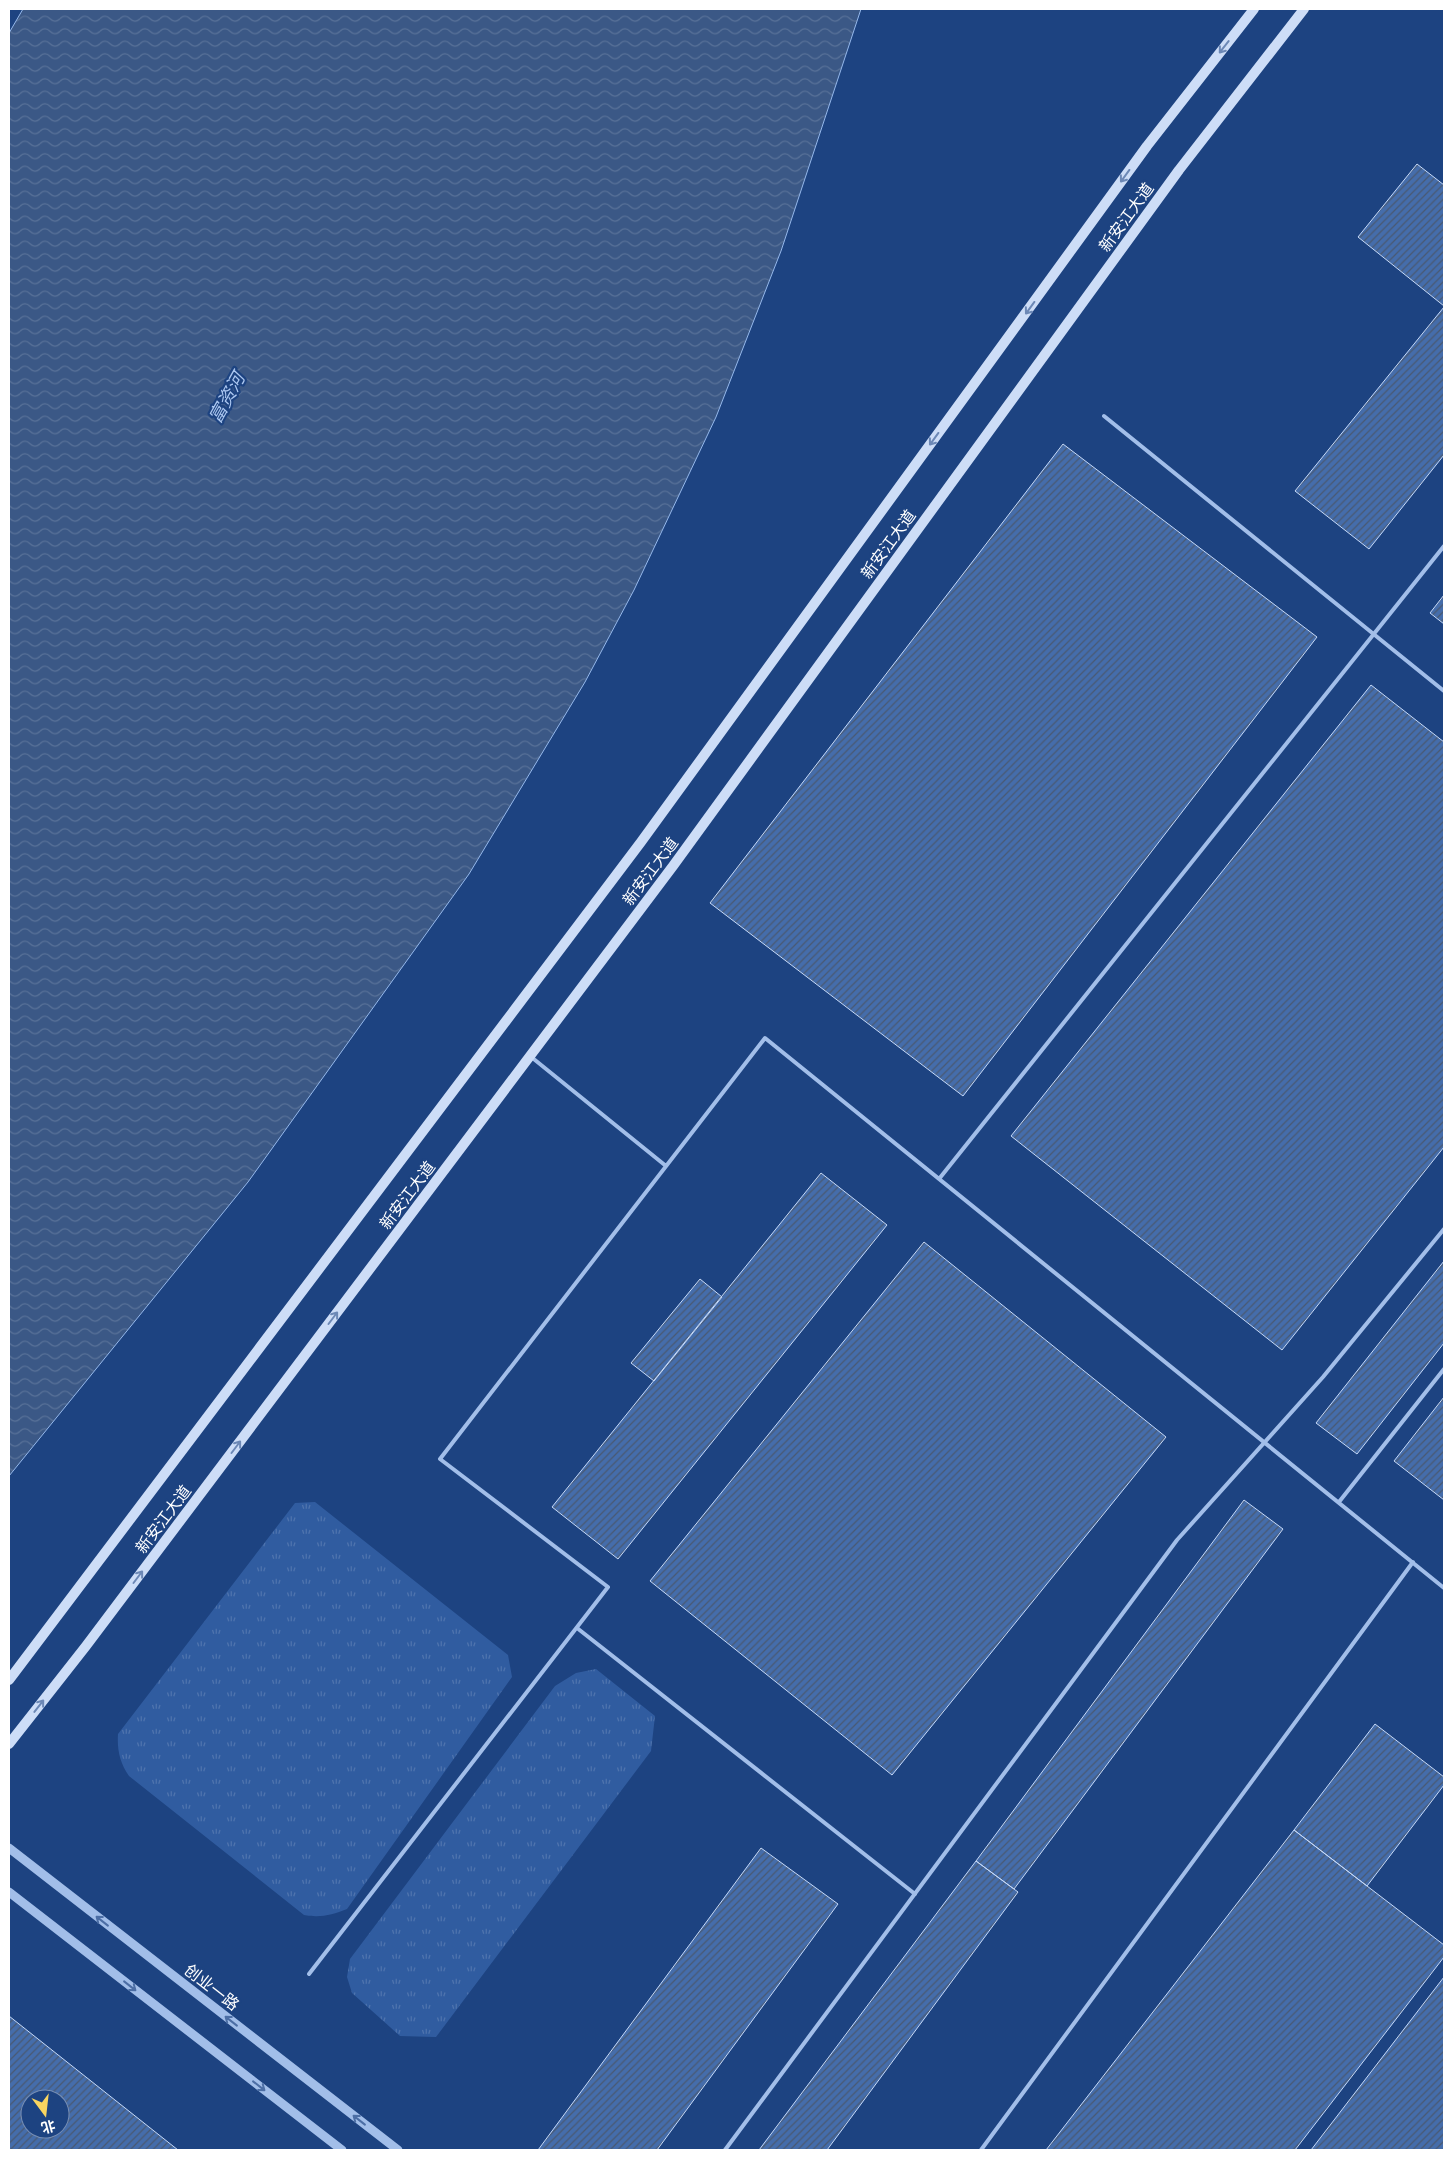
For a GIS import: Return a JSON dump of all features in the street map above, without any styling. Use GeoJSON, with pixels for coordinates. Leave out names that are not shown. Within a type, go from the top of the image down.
{"type":"FeatureCollection","features":[{"type":"Feature","properties":{"kind":"main road","name":"新安江大道"},"geometry":{"type":"LineString","coordinates":[[9,1680],[641,842],[1147,146],[1254,9]]}},
{"type":"Feature","properties":{"kind":"main road","name":"新安江大道"},"geometry":{"type":"LineString","coordinates":[[9,1744],[92,1638],[678,858],[1179,170],[1304,9]]}},
{"type":"Feature","properties":{"kind":"street","name":"创业一路"},"geometry":{"type":"LineString","coordinates":[[9,1848],[398,2150]]}},
{"type":"Feature","properties":{"kind":"street"},"geometry":{"type":"LineString","coordinates":[[9,1892],[342,2150]]}},
{"type":"Feature","properties":{"kind":"lane"},"geometry":{"type":"LineString","coordinates":[[1104,416],[1444,691]]}},
{"type":"Feature","properties":{"kind":"lane"},"geometry":{"type":"LineString","coordinates":[[939,1179],[1444,546]]}},
{"type":"Feature","properties":{"kind":"lane"},"geometry":{"type":"LineString","coordinates":[[309,1974],[608,1587],[440,1459],[765,1038],[1444,1588]]}},
{"type":"Feature","properties":{"kind":"lane"},"geometry":{"type":"LineString","coordinates":[[530,1056],[666,1166]]}},
{"type":"Feature","properties":{"kind":"lane"},"geometry":{"type":"LineString","coordinates":[[726,2150],[1177,1540],[1323,1377],[1444,1229]]}},
{"type":"Feature","properties":{"kind":"lane"},"geometry":{"type":"LineString","coordinates":[[1339,1502],[1444,1369]]}},
{"type":"Feature","properties":{"kind":"lane"},"geometry":{"type":"LineString","coordinates":[[981,2150],[1413,1562]]}},
{"type":"Feature","properties":{"kind":"lane"},"geometry":{"type":"LineString","coordinates":[[577,1628],[915,1894]]}},
{"type":"Feature","properties":{"kind":"green space"},"geometry":{"type":"Polygon","coordinates":[[[315,1502],[508,1655],[512,1677],[347,1909],[321,1916],[304,1915],[129,1776],[121,1761],[118,1740],[118,1734],[295,1503],[315,1502]]]}},
{"type":"Feature","properties":{"kind":"green space"},"geometry":{"type":"Polygon","coordinates":[[[596,1669],[655,1716],[651,1751],[436,2037],[400,2036],[352,1993],[347,1977],[350,1959],[555,1686],[576,1673],[596,1669]]]}},
{"type":"Feature","properties":{"kind":"water","name":"富资河"},"geometry":{"type":"Polygon","coordinates":[[[23,9],[861,9],[781,251],[716,417],[634,590],[585,682],[469,874],[248,1182],[9,1476],[9,33],[23,9]]]}},
{"type":"Feature","properties":{"kind":"building"},"geometry":{"type":"Polygon","coordinates":[[[1417,164],[1444,185],[1444,306],[1358,237],[1417,164]]]}},
{"type":"Feature","properties":{"kind":"building"},"geometry":{"type":"Polygon","coordinates":[[[1444,307],[1444,455],[1369,549],[1295,491],[1444,307]]]}},
{"type":"Feature","properties":{"kind":"building"},"geometry":{"type":"Polygon","coordinates":[[[1063,444],[1317,637],[963,1096],[710,903],[1063,444]]]}},
{"type":"Feature","properties":{"kind":"building"},"geometry":{"type":"Polygon","coordinates":[[[1444,595],[1444,624],[1430,613],[1444,595]]]}},
{"type":"Feature","properties":{"kind":"building"},"geometry":{"type":"Polygon","coordinates":[[[1371,685],[1444,742],[1444,1147],[1282,1350],[1011,1136],[1371,685]]]}},
{"type":"Feature","properties":{"kind":"building"},"geometry":{"type":"Polygon","coordinates":[[[821,1173],[887,1225],[618,1559],[552,1507],[821,1173]]]}},
{"type":"Feature","properties":{"kind":"building"},"geometry":{"type":"Polygon","coordinates":[[[924,1242],[1166,1437],[892,1775],[650,1581],[924,1242]]]}},
{"type":"Feature","properties":{"kind":"building"},"geometry":{"type":"Polygon","coordinates":[[[1444,1261],[1444,1343],[1357,1454],[1316,1423],[1444,1261]]]}},
{"type":"Feature","properties":{"kind":"building"},"geometry":{"type":"Polygon","coordinates":[[[700,1279],[722,1297],[654,1381],[631,1363],[700,1279]]]}},
{"type":"Feature","properties":{"kind":"building"},"geometry":{"type":"Polygon","coordinates":[[[1444,1397],[1444,1500],[1394,1461],[1444,1397]]]}},
{"type":"Feature","properties":{"kind":"building"},"geometry":{"type":"Polygon","coordinates":[[[1244,1500],[1283,1529],[1014,1889],[976,1861],[1244,1500]]]}},
{"type":"Feature","properties":{"kind":"building"},"geometry":{"type":"Polygon","coordinates":[[[1375,1724],[1444,1777],[1444,1785],[1367,1886],[1294,1830],[1375,1724]]]}},
{"type":"Feature","properties":{"kind":"building"},"geometry":{"type":"Polygon","coordinates":[[[1294,1830],[1444,1945],[1444,1957],[1295,2150],[1046,2150],[1294,1830]]]}},
{"type":"Feature","properties":{"kind":"building"},"geometry":{"type":"Polygon","coordinates":[[[761,1848],[838,1904],[657,2150],[538,2150],[761,1848]]]}},
{"type":"Feature","properties":{"kind":"building"},"geometry":{"type":"Polygon","coordinates":[[[976,1861],[1018,1892],[827,2150],[759,2150],[976,1861]]]}},
{"type":"Feature","properties":{"kind":"building"},"geometry":{"type":"Polygon","coordinates":[[[1444,1977],[1444,2150],[1311,2150],[1444,1977]]]}},
{"type":"Feature","properties":{"kind":"building"},"geometry":{"type":"Polygon","coordinates":[[[9,2016],[178,2150],[9,2150],[9,2016]]]}}]}
